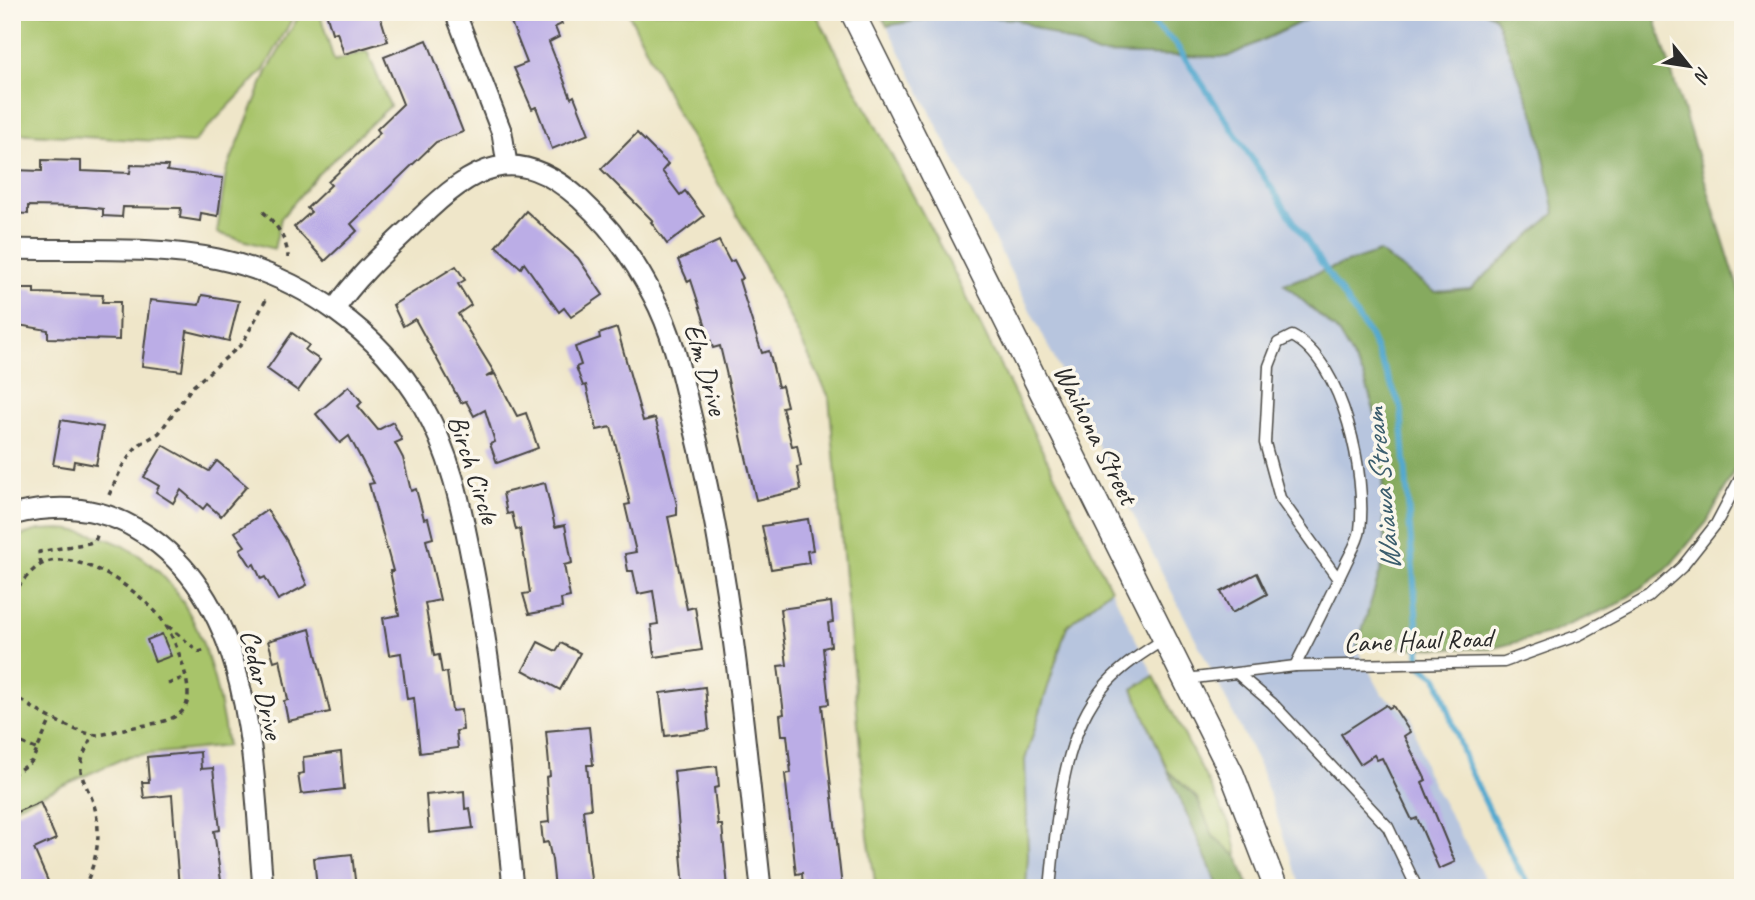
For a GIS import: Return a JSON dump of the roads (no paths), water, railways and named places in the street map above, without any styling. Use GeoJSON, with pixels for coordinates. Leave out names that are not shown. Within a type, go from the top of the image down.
{"type":"FeatureCollection","features":[{"type":"Feature","properties":{"kind":"street"},"geometry":{"type":"LineString","coordinates":[[335,309],[352,284],[446,193],[478,172],[507,164],[502,133],[455,12]]}},
{"type":"Feature","properties":{"kind":"street","name":"Waihona Street"},"geometry":{"type":"LineString","coordinates":[[852,12],[1232,774],[1276,888]]}},
{"type":"Feature","properties":{"kind":"street","name":"Elm Drive"},"geometry":{"type":"LineString","coordinates":[[507,164],[527,167],[549,176],[573,193],[606,224],[631,257],[664,320],[707,476],[722,552],[744,711],[761,888]]}},
{"type":"Feature","properties":{"kind":"street","name":"Birch Circle"},"geometry":{"type":"LineString","coordinates":[[12,248],[185,254],[220,259],[285,280],[335,309],[371,340],[402,375],[423,405],[451,469],[479,596],[494,692],[513,888]]}},
{"type":"Feature","properties":{"kind":"street","name":"Cedar Drive"},"geometry":{"type":"LineString","coordinates":[[12,515],[58,507],[104,514],[128,524],[170,552],[200,588],[218,620],[239,685],[253,773],[263,888]]}},
{"type":"Feature","properties":{"kind":"lane"},"geometry":{"type":"LineString","coordinates":[[1295,666],[1338,579],[1360,533],[1360,500],[1351,428],[1322,366],[1303,342],[1292,336],[1278,343],[1269,366],[1265,443],[1280,498],[1338,579]]}},
{"type":"Feature","properties":{"kind":"lane","name":"Cane Haul Road"},"geometry":{"type":"LineString","coordinates":[[1186,679],[1239,675],[1295,666],[1504,662],[1579,635],[1649,597],[1682,567],[1716,524],[1743,473]]}},
{"type":"Feature","properties":{"kind":"lane"},"geometry":{"type":"LineString","coordinates":[[1050,888],[1055,819],[1068,765],[1083,721],[1105,685],[1134,658],[1165,638]]}},
{"type":"Feature","properties":{"kind":"lane"},"geometry":{"type":"LineString","coordinates":[[1239,675],[1272,703],[1388,827],[1417,888]]}},
{"type":"Feature","properties":{"kind":"waterway","name":"Waiawa Stream"},"geometry":{"type":"LineString","coordinates":[[1139,12],[1175,43],[1370,336],[1401,407],[1420,665],[1437,677],[1467,765],[1518,868],[1532,888]]}}]}
